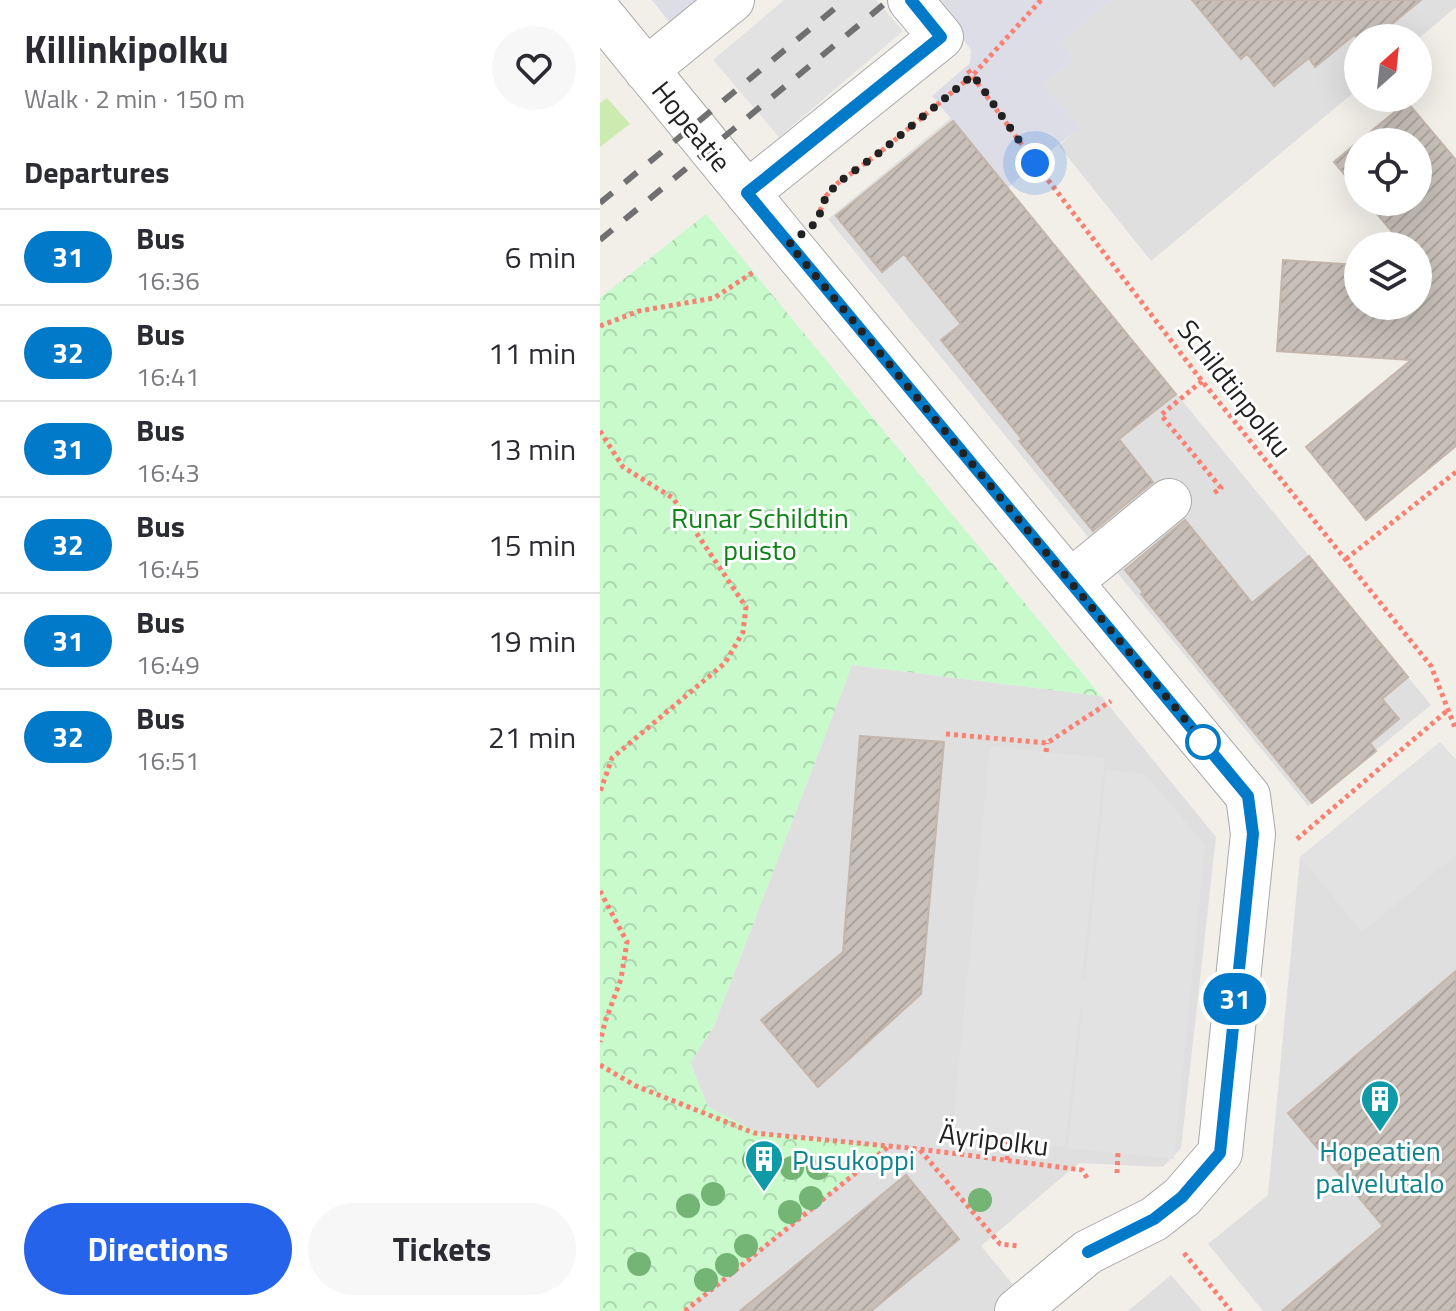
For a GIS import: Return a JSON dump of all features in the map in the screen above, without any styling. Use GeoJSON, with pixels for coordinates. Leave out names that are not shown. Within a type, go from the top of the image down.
{"type":"FeatureCollection","features":[{"type":"Feature","properties":{"kind":"street"},"geometry":{"type":"LineString","coordinates":[[646,70],[732,0]]}},
{"type":"Feature","properties":{"kind":"street"},"geometry":{"type":"LineString","coordinates":[[747,193],[941,37],[910,0]]}},
{"type":"Feature","properties":{"kind":"street","name":"Hopeatie"},"geometry":{"type":"LineString","coordinates":[[604,25],[646,70],[1248,796],[1253,834],[1220,1153],[1182,1197],[1154,1219],[1088,1252],[1017,1311]]}},
{"type":"Feature","properties":{"kind":"street"},"geometry":{"type":"LineString","coordinates":[[1070,582],[1169,501]]}},
{"type":"Feature","properties":{"kind":"path"},"geometry":{"type":"LineString","coordinates":[[600,326],[639,311],[714,298],[762,267],[817,222],[826,196],[838,183],[973,75],[1041,0]]}},
{"type":"Feature","properties":{"kind":"path","name":"Schildtinpolku"},"geometry":{"type":"LineString","coordinates":[[973,75],[1035,163],[1202,381],[1431,666],[1456,730]]}},
{"type":"Feature","properties":{"kind":"path"},"geometry":{"type":"LineString","coordinates":[[1173,405],[1202,381]]}},
{"type":"Feature","properties":{"kind":"path"},"geometry":{"type":"LineString","coordinates":[[600,431],[623,467],[673,498],[746,607],[743,632],[725,663],[612,758],[600,792]]}},
{"type":"Feature","properties":{"kind":"path"},"geometry":{"type":"LineString","coordinates":[[1346,559],[1456,472]]}},
{"type":"Feature","properties":{"kind":"path"},"geometry":{"type":"LineString","coordinates":[[946,734],[1047,743],[1108,703]]}},
{"type":"Feature","properties":{"kind":"path"},"geometry":{"type":"LineString","coordinates":[[1297,839],[1448,710]]}},
{"type":"Feature","properties":{"kind":"path"},"geometry":{"type":"LineString","coordinates":[[1046,752],[1047,743]]}},
{"type":"Feature","properties":{"kind":"path"},"geometry":{"type":"LineString","coordinates":[[600,891],[627,942],[621,979],[600,1042]]}},
{"type":"Feature","properties":{"kind":"path","name":"Äyripolku"},"geometry":{"type":"LineString","coordinates":[[600,1065],[636,1086],[754,1133],[919,1149],[1082,1170],[1089,1181]]}},
{"type":"Feature","properties":{"kind":"path"},"geometry":{"type":"LineString","coordinates":[[1007,1160],[1008,1141]]}},
{"type":"Feature","properties":{"kind":"path"},"geometry":{"type":"LineString","coordinates":[[685,1311],[888,1146]]}},
{"type":"Feature","properties":{"kind":"path"},"geometry":{"type":"LineString","coordinates":[[919,1149],[1000,1244],[1018,1246]]}},
{"type":"Feature","properties":{"kind":"path"},"geometry":{"type":"LineString","coordinates":[[1117,1173],[1118,1153]]}},
{"type":"Feature","properties":{"kind":"path"},"geometry":{"type":"LineString","coordinates":[[1154,1219],[1231,1311]]}},
{"type":"Feature","properties":{"kind":"shaded area"},"geometry":{"type":"Polygon","coordinates":[[[652,0],[699,0],[670,23],[652,0]]]}},
{"type":"Feature","properties":{"kind":"shaded area"},"geometry":{"type":"Polygon","coordinates":[[[784,0],[876,0],[903,31],[779,137],[713,60],[784,0]]]}},
{"type":"Feature","properties":{"kind":"shaded area"},"geometry":{"type":"Polygon","coordinates":[[[933,0],[1111,0],[1061,43],[1074,59],[1044,85],[1080,128],[1008,188],[932,96],[970,63],[971,50],[933,0]]]}},
{"type":"Feature","properties":{"kind":"shaded area"},"geometry":{"type":"Polygon","coordinates":[[[1111,0],[1456,0],[1456,7],[1432,27],[1432,24],[1344,24],[1344,101],[1151,261],[1059,146],[1079,128],[1043,86],[1074,59],[1060,43],[1111,0]]]}},
{"type":"Feature","properties":{"kind":"shaded area"},"geometry":{"type":"Polygon","coordinates":[[[951,118],[1431,705],[1308,806],[828,219],[951,118]]]}},
{"type":"Feature","properties":{"kind":"shaded area"},"geometry":{"type":"Polygon","coordinates":[[[852,665],[1101,696],[1216,837],[1181,1148],[1163,1167],[1079,1163],[981,1246],[1035,1311],[600,1311],[758,1133],[708,1107],[690,1062],[714,1026],[852,665]]]}},
{"type":"Feature","properties":{"kind":"shaded area"},"geometry":{"type":"Polygon","coordinates":[[[1440,742],[1456,760],[1456,1311],[1263,1311],[1208,1244],[1268,1195],[1300,857],[1440,742]]]}},
{"type":"Feature","properties":{"kind":"shaded area"},"geometry":{"type":"Polygon","coordinates":[[[1440,742],[1456,760],[1456,855],[1362,932],[1300,857],[1440,742]]]}},
{"type":"Feature","properties":{"kind":"shaded area"},"geometry":{"type":"Polygon","coordinates":[[[990,746],[1105,758],[1082,980],[1085,979],[1106,770],[1145,774],[1205,845],[1174,1159],[1068,1148],[1080,1010],[1065,1147],[952,1136],[990,746]]]}},
{"type":"Feature","properties":{"kind":"shaded area"},"geometry":{"type":"Polygon","coordinates":[[[1171,1275],[1202,1311],[1128,1311],[1171,1275]]]}},
{"type":"Feature","properties":{"kind":"green space"},"geometry":{"type":"Polygon","coordinates":[[[607,98],[630,124],[600,147],[600,103],[607,98]]]}},
{"type":"Feature","properties":{"kind":"green space","name":"Runar Schildtin puisto"},"geometry":{"type":"Polygon","coordinates":[[[706,214],[1101,696],[852,665],[714,1026],[690,1063],[708,1107],[759,1133],[888,1146],[683,1311],[600,1311],[600,298],[706,214]]]}},
{"type":"Feature","properties":{"kind":"building"},"geometry":{"type":"Polygon","coordinates":[[[1192,0],[1421,0],[1392,24],[1344,24],[1344,43],[1315,67],[1309,58],[1274,86],[1247,54],[1241,59],[1192,0]]]}},
{"type":"Feature","properties":{"kind":"building"},"geometry":{"type":"Polygon","coordinates":[[[1395,112],[1415,112],[1429,128],[1375,128],[1395,112]]]}},
{"type":"Feature","properties":{"kind":"building"},"geometry":{"type":"Polygon","coordinates":[[[953,121],[1176,394],[1119,439],[1153,482],[1093,531],[941,340],[961,324],[904,254],[882,272],[836,216],[953,121]]]}},
{"type":"Feature","properties":{"kind":"building"},"geometry":{"type":"Polygon","coordinates":[[[1432,132],[1456,160],[1456,446],[1366,520],[1306,447],[1411,360],[1277,351],[1283,260],[1344,264],[1344,320],[1432,320],[1432,232],[1392,232],[1379,216],[1432,216],[1432,132]]]}},
{"type":"Feature","properties":{"kind":"building"},"geometry":{"type":"Polygon","coordinates":[[[1344,154],[1344,174],[1334,162],[1344,154]]]}},
{"type":"Feature","properties":{"kind":"building"},"geometry":{"type":"Polygon","coordinates":[[[1185,520],[1252,603],[1309,556],[1408,677],[1382,699],[1399,719],[1370,743],[1376,751],[1312,803],[1141,594],[1143,592],[1125,570],[1185,520]]]}},
{"type":"Feature","properties":{"kind":"building"},"geometry":{"type":"Polygon","coordinates":[[[860,736],[944,742],[921,994],[818,1087],[761,1020],[843,952],[860,736]]]}},
{"type":"Feature","properties":{"kind":"building","name":"Hopeatien palvelutalo"},"geometry":{"type":"Polygon","coordinates":[[[1456,971],[1456,1311],[1282,1311],[1383,1226],[1288,1113],[1456,971]]]}},
{"type":"Feature","properties":{"kind":"building"},"geometry":{"type":"Polygon","coordinates":[[[906,1175],[959,1239],[871,1311],[740,1311],[906,1175]]]}},
{"type":"Feature","properties":{"kind":"railway"},"geometry":{"type":"LineString","coordinates":[[600,203],[845,0]]}},
{"type":"Feature","properties":{"kind":"railway"},"geometry":{"type":"LineString","coordinates":[[600,240],[889,0]]}},
{"type":"Feature","properties":{"kind":"bus line","name":"31"},"geometry":{"type":"LineString","coordinates":[[911,0],[941,37],[747,193],[1248,796],[1253,834],[1220,1153],[1182,1197],[1154,1219],[1088,1252]]}},
{"type":"Feature","properties":{"kind":"place","name":"Hopeatien palvelutalo"},"geometry":{"type":"Point","coordinates":[1380,1133]}},
{"type":"Feature","properties":{"kind":"place","name":"Pusukoppi"},"geometry":{"type":"Point","coordinates":[764,1193]}},
{"type":"Feature","properties":{"kind":"route"},"geometry":{"type":"LineString","coordinates":[[1035,163],[973,75],[838,183],[826,196],[817,222],[789,244],[1208,747],[1203,742]]}}]}
